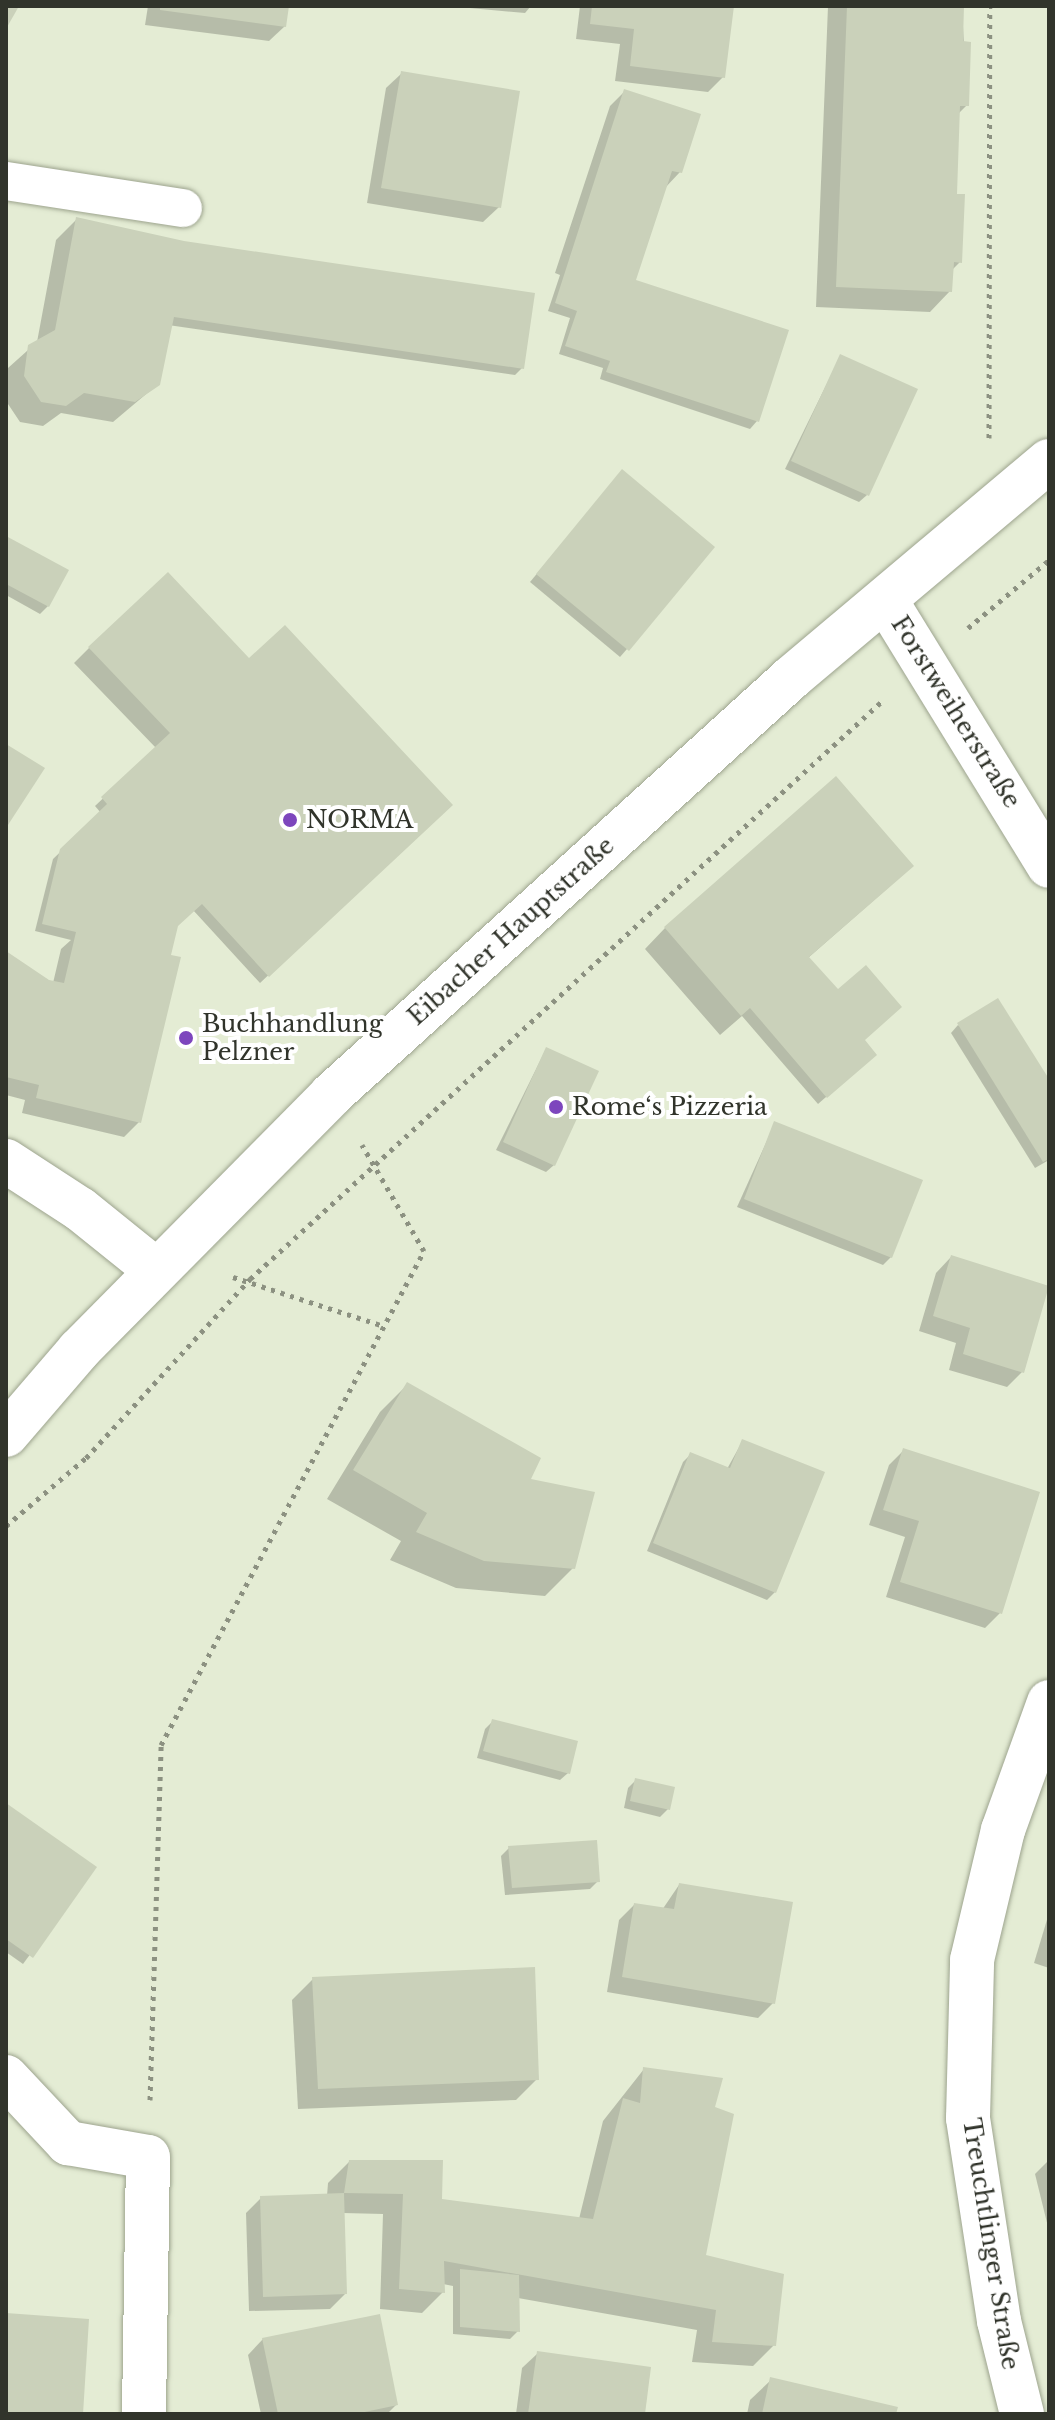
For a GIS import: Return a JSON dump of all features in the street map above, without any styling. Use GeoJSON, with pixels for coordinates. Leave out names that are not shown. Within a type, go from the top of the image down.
{"type":"FeatureCollection","features":[{"type":"Feature","properties":{"kind":"street","name":"Eibacher Hauptstraße"},"geometry":{"type":"LineString","coordinates":[[6,1435],[156,1270],[331,1095],[791,678],[989,515],[1049,461]]}},
{"type":"Feature","properties":{"kind":"street","name":"Forstweiherstraße"},"geometry":{"type":"LineString","coordinates":[[886,601],[1049,866]]}},
{"type":"Feature","properties":{"kind":"street"},"geometry":{"type":"LineString","coordinates":[[6,1161],[80,1209],[156,1270]]}},
{"type":"Feature","properties":{"kind":"street","name":"Treuchtlinger Straße"},"geometry":{"type":"LineString","coordinates":[[1022,2414],[999,2321],[968,2118],[972,1960],[1003,1830],[1049,1702]]}},
{"type":"Feature","properties":{"kind":"street"},"geometry":{"type":"LineString","coordinates":[[6,2077],[68,2143],[148,2157],[144,2414]]}},
{"type":"Feature","properties":{"kind":"lane"},"geometry":{"type":"LineString","coordinates":[[6,181],[183,208]]}},
{"type":"Feature","properties":{"kind":"path"},"geometry":{"type":"LineString","coordinates":[[989,515],[990,6]]}},
{"type":"Feature","properties":{"kind":"path"},"geometry":{"type":"LineString","coordinates":[[6,1526],[86,1458],[250,1279],[374,1163],[926,662],[1049,560]]}},
{"type":"Feature","properties":{"kind":"path"},"geometry":{"type":"LineString","coordinates":[[148,2157],[161,1745],[424,1251],[331,1095]]}},
{"type":"Feature","properties":{"kind":"path"},"geometry":{"type":"LineString","coordinates":[[250,1279],[384,1326]]}},
{"type":"Feature","properties":{"kind":"building"},"geometry":{"type":"Polygon","coordinates":[[[6,6],[19,6],[6,29],[6,6]]]}},
{"type":"Feature","properties":{"kind":"building"},"geometry":{"type":"Polygon","coordinates":[[[160,6],[289,6],[286,27],[160,10],[160,6]]]}},
{"type":"Feature","properties":{"kind":"building"},"geometry":{"type":"Polygon","coordinates":[[[592,6],[734,6],[725,78],[630,66],[634,29],[590,24],[592,6]]]}},
{"type":"Feature","properties":{"kind":"building"},"geometry":{"type":"Polygon","coordinates":[[[847,6],[964,6],[963,41],[971,42],[969,106],[960,106],[957,194],[965,194],[962,263],[954,262],[952,292],[836,287],[847,6]]]}},
{"type":"Feature","properties":{"kind":"building"},"geometry":{"type":"Polygon","coordinates":[[[401,71],[520,91],[501,208],[381,188],[401,71]]]}},
{"type":"Feature","properties":{"kind":"building"},"geometry":{"type":"Polygon","coordinates":[[[624,89],[701,114],[682,173],[672,171],[636,280],[789,330],[759,422],[606,372],[610,361],[565,346],[577,311],[555,303],[624,89]]]}},
{"type":"Feature","properties":{"kind":"building"},"geometry":{"type":"Polygon","coordinates":[[[76,217],[184,241],[535,293],[524,369],[174,317],[160,385],[135,402],[84,393],[66,406],[41,402],[24,376],[28,345],[55,330],[76,217]]]}},
{"type":"Feature","properties":{"kind":"building"},"geometry":{"type":"Polygon","coordinates":[[[840,354],[918,389],[869,496],[791,461],[840,354]]]}},
{"type":"Feature","properties":{"kind":"building"},"geometry":{"type":"Polygon","coordinates":[[[622,469],[715,547],[629,651],[536,574],[622,469]]]}},
{"type":"Feature","properties":{"kind":"building"},"geometry":{"type":"Polygon","coordinates":[[[6,536],[69,570],[49,607],[6,584],[6,536]]]}},
{"type":"Feature","properties":{"kind":"building"},"geometry":{"type":"Polygon","coordinates":[[[168,572],[249,658],[285,625],[453,805],[269,977],[202,904],[178,926],[171,955],[181,957],[141,1123],[36,1098],[39,1085],[6,1077],[6,951],[49,980],[64,983],[76,932],[42,924],[60,849],[107,804],[101,797],[170,733],[88,647],[168,572]]]}},
{"type":"Feature","properties":{"kind":"building"},"geometry":{"type":"Polygon","coordinates":[[[6,744],[45,768],[6,828],[6,744]]]}},
{"type":"Feature","properties":{"kind":"building"},"geometry":{"type":"Polygon","coordinates":[[[836,776],[914,866],[809,957],[838,989],[866,965],[902,1007],[865,1040],[877,1055],[827,1098],[750,1008],[741,1016],[664,927],[836,776]]]}},
{"type":"Feature","properties":{"kind":"building"},"geometry":{"type":"Polygon","coordinates":[[[998,998],[1049,1079],[1049,1159],[1043,1162],[957,1023],[998,998]]]}},
{"type":"Feature","properties":{"kind":"building"},"geometry":{"type":"Polygon","coordinates":[[[546,1047],[599,1071],[555,1166],[503,1142],[546,1047]]]}},
{"type":"Feature","properties":{"kind":"building"},"geometry":{"type":"Polygon","coordinates":[[[774,1121],[923,1180],[892,1258],[744,1199],[774,1121]]]}},
{"type":"Feature","properties":{"kind":"building"},"geometry":{"type":"Polygon","coordinates":[[[951,1255],[1049,1286],[1024,1373],[963,1354],[970,1328],[933,1316],[951,1255]]]}},
{"type":"Feature","properties":{"kind":"building"},"geometry":{"type":"Polygon","coordinates":[[[407,1382],[541,1458],[531,1479],[595,1492],[575,1569],[484,1561],[416,1532],[427,1513],[353,1470],[407,1382]]]}},
{"type":"Feature","properties":{"kind":"building"},"geometry":{"type":"Polygon","coordinates":[[[742,1439],[825,1472],[776,1593],[653,1543],[690,1452],[730,1468],[742,1439]]]}},
{"type":"Feature","properties":{"kind":"building"},"geometry":{"type":"Polygon","coordinates":[[[903,1448],[1040,1492],[1002,1614],[900,1582],[919,1521],[883,1510],[903,1448]]]}},
{"type":"Feature","properties":{"kind":"building"},"geometry":{"type":"Polygon","coordinates":[[[492,1719],[578,1741],[570,1774],[483,1751],[492,1719]]]}},
{"type":"Feature","properties":{"kind":"building"},"geometry":{"type":"Polygon","coordinates":[[[635,1778],[675,1787],[670,1810],[630,1801],[635,1778]]]}},
{"type":"Feature","properties":{"kind":"building"},"geometry":{"type":"Polygon","coordinates":[[[6,1803],[97,1867],[33,1958],[6,1939],[6,1803]]]}},
{"type":"Feature","properties":{"kind":"building"},"geometry":{"type":"Polygon","coordinates":[[[597,1840],[600,1882],[512,1888],[508,1846],[597,1840]]]}},
{"type":"Feature","properties":{"kind":"building"},"geometry":{"type":"Polygon","coordinates":[[[679,1883],[793,1902],[775,2004],[622,1977],[634,1903],[674,1909],[679,1883]]]}},
{"type":"Feature","properties":{"kind":"building"},"geometry":{"type":"Polygon","coordinates":[[[535,1967],[539,2080],[318,2089],[312,1977],[535,1967]]]}},
{"type":"Feature","properties":{"kind":"building"},"geometry":{"type":"Polygon","coordinates":[[[643,2067],[723,2078],[715,2107],[734,2114],[706,2255],[784,2274],[776,2346],[712,2342],[716,2310],[444,2261],[445,2293],[399,2289],[403,2194],[344,2193],[349,2160],[443,2160],[442,2199],[593,2219],[623,2098],[640,2103],[643,2067]]]}},
{"type":"Feature","properties":{"kind":"building"},"geometry":{"type":"Polygon","coordinates":[[[344,2193],[347,2294],[263,2297],[260,2196],[344,2193]]]}},
{"type":"Feature","properties":{"kind":"building"},"geometry":{"type":"Polygon","coordinates":[[[460,2269],[519,2275],[520,2332],[460,2327],[460,2269]]]}},
{"type":"Feature","properties":{"kind":"building"},"geometry":{"type":"Polygon","coordinates":[[[6,2313],[89,2319],[83,2414],[6,2414],[6,2313]]]}},
{"type":"Feature","properties":{"kind":"building"},"geometry":{"type":"Polygon","coordinates":[[[380,2314],[398,2405],[355,2414],[278,2414],[262,2338],[380,2314]]]}},
{"type":"Feature","properties":{"kind":"building"},"geometry":{"type":"Polygon","coordinates":[[[537,2351],[651,2367],[645,2414],[528,2414],[537,2351]]]}},
{"type":"Feature","properties":{"kind":"building"},"geometry":{"type":"Polygon","coordinates":[[[770,2377],[898,2407],[896,2414],[762,2414],[770,2377]]]}},
{"type":"Feature","properties":{"kind":"place","name":"NORMA"},"geometry":{"type":"Point","coordinates":[290,820]}},
{"type":"Feature","properties":{"kind":"place","name":"Buchhandlung Pelzner"},"geometry":{"type":"Point","coordinates":[186,1038]}},
{"type":"Feature","properties":{"kind":"place","name":"Rome‘s Pizzeria"},"geometry":{"type":"Point","coordinates":[556,1107]}}]}
